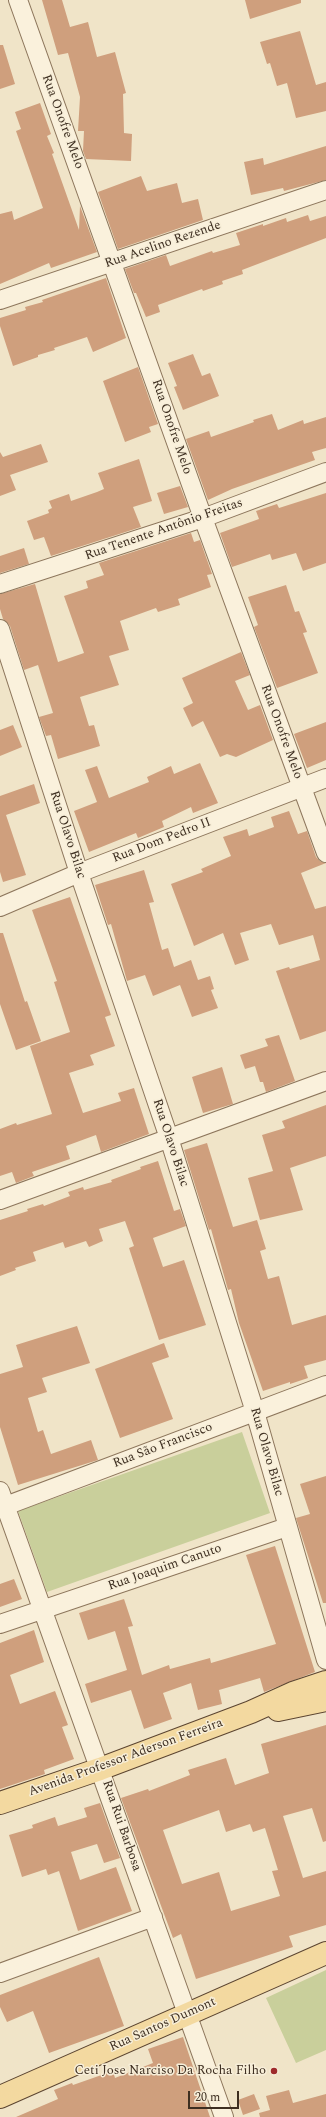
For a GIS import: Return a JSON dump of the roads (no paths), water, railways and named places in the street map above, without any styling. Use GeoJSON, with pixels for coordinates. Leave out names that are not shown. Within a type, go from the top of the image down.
{"type":"FeatureCollection","features":[{"type":"Feature","properties":{"kind":"main road"},"geometry":{"type":"LineString","coordinates":[[251,1712],[280,1698],[326,1682]]}},
{"type":"Feature","properties":{"kind":"main road"},"geometry":{"type":"LineString","coordinates":[[251,1712],[283,1710],[326,1700]]}},
{"type":"Feature","properties":{"kind":"main road","name":"Avenida Professor Aderson Ferreira"},"geometry":{"type":"LineString","coordinates":[[0,1803],[100,1769],[251,1712]]}},
{"type":"Feature","properties":{"kind":"main road","name":"Rua Santos Dumont"},"geometry":{"type":"LineString","coordinates":[[0,2097],[326,1953]]}},
{"type":"Feature","properties":{"kind":"street","name":"Rua Onofre Melo"},"geometry":{"type":"LineString","coordinates":[[18,0],[113,262],[203,518],[326,853]]}},
{"type":"Feature","properties":{"kind":"street","name":"Rua Acelino Rezende"},"geometry":{"type":"LineString","coordinates":[[0,300],[326,190]]}},
{"type":"Feature","properties":{"kind":"street","name":"Rua Tenente Antônio Freitas"},"geometry":{"type":"LineString","coordinates":[[0,584],[203,518],[326,472]]}},
{"type":"Feature","properties":{"kind":"street","name":"Rua Olavo Bilac"},"geometry":{"type":"LineString","coordinates":[[0,629],[79,873],[169,1138],[255,1412],[326,1660]]}},
{"type":"Feature","properties":{"kind":"street","name":"Rua Dom Pedro II"},"geometry":{"type":"LineString","coordinates":[[0,907],[79,873],[326,778]]}},
{"type":"Feature","properties":{"kind":"street"},"geometry":{"type":"LineString","coordinates":[[0,1200],[326,1081]]}},
{"type":"Feature","properties":{"kind":"street","name":"Rua São Francisco"},"geometry":{"type":"LineString","coordinates":[[2,1502],[255,1412],[326,1385]]}},
{"type":"Feature","properties":{"kind":"street","name":"Rua Rui Barbosa"},"geometry":{"type":"LineString","coordinates":[[2,1502],[43,1610],[224,2117]]}},
{"type":"Feature","properties":{"kind":"street","name":"Rua Joaquim Canuto"},"geometry":{"type":"LineString","coordinates":[[0,1624],[287,1527]]}},
{"type":"Feature","properties":{"kind":"street"},"geometry":{"type":"LineString","coordinates":[[0,1974],[153,1917]]}},
{"type":"Feature","properties":{"kind":"place","name":"Ceti Jose Narciso Da Rocha Filho"},"geometry":{"type":"Point","coordinates":[274,2071]}}]}
